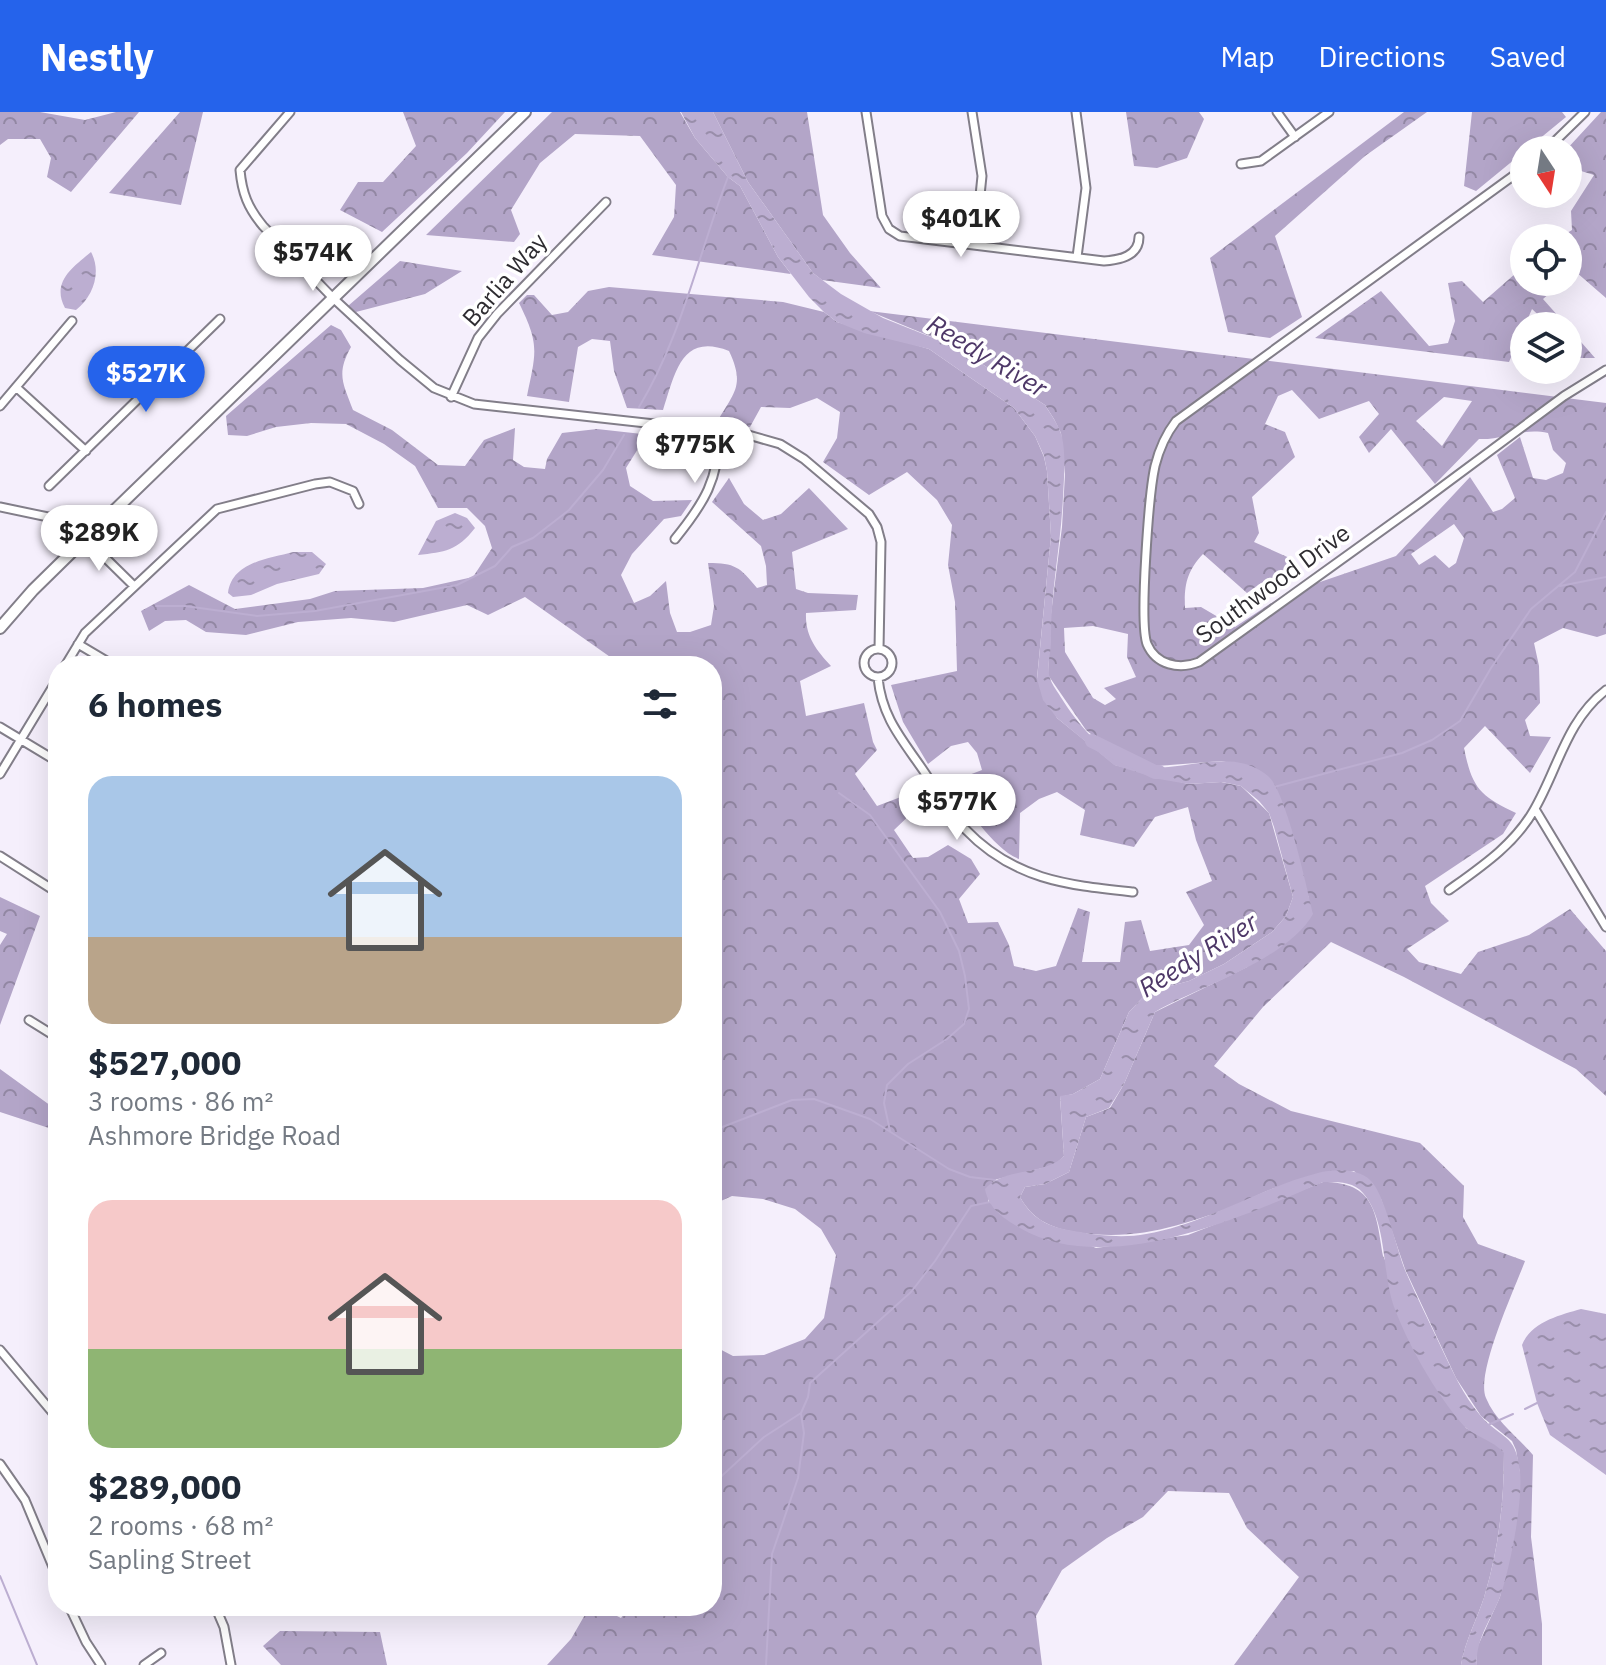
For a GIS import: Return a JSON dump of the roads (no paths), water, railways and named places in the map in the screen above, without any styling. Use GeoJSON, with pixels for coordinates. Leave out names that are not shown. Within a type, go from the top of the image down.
{"type":"FeatureCollection","features":[{"type":"Feature","properties":{"kind":"main road"},"geometry":{"type":"LineString","coordinates":[[0,628],[33,590],[525,112]]}},
{"type":"Feature","properties":{"kind":"street"},"geometry":{"type":"LineString","coordinates":[[290,112],[240,170],[242,193],[253,214],[333,298],[400,360],[434,388],[474,404],[763,438],[792,451],[869,514],[877,527],[881,542],[879,649]]}},
{"type":"Feature","properties":{"kind":"street"},"geometry":{"type":"LineString","coordinates":[[866,112],[882,216],[889,229],[900,236],[1120,260],[1131,254],[1139,244],[1139,237]]}},
{"type":"Feature","properties":{"kind":"street"},"geometry":{"type":"LineString","coordinates":[[972,112],[982,176],[975,244]]}},
{"type":"Feature","properties":{"kind":"street"},"geometry":{"type":"LineString","coordinates":[[1076,112],[1086,188],[1077,257]]}},
{"type":"Feature","properties":{"kind":"street"},"geometry":{"type":"LineString","coordinates":[[1277,112],[1295,137]]}},
{"type":"Feature","properties":{"kind":"street"},"geometry":{"type":"LineString","coordinates":[[1241,164],[1261,161],[1329,112]]}},
{"type":"Feature","properties":{"kind":"street"},"geometry":{"type":"LineString","coordinates":[[1560,136],[1585,112]]}},
{"type":"Feature","properties":{"kind":"street","name":"Southwood Drive"},"geometry":{"type":"LineString","coordinates":[[1510,178],[1185,412],[1171,427],[1152,481],[1144,619],[1148,647],[1170,665],[1188,666],[1199,662],[1564,396],[1606,370]]}},
{"type":"Feature","properties":{"kind":"street","name":"Barlia Way"},"geometry":{"type":"LineString","coordinates":[[451,397],[478,338],[497,314],[606,202]]}},
{"type":"Feature","properties":{"kind":"street"},"geometry":{"type":"LineString","coordinates":[[49,486],[220,319]]}},
{"type":"Feature","properties":{"kind":"street"},"geometry":{"type":"LineString","coordinates":[[0,406],[72,321]]}},
{"type":"Feature","properties":{"kind":"street"},"geometry":{"type":"LineString","coordinates":[[16,387],[86,451]]}},
{"type":"Feature","properties":{"kind":"street"},"geometry":{"type":"LineString","coordinates":[[675,539],[709,491],[717,464],[720,432]]}},
{"type":"Feature","properties":{"kind":"street"},"geometry":{"type":"LineString","coordinates":[[71,656],[85,633],[208,515],[227,505],[330,482],[353,491],[359,504]]}},
{"type":"Feature","properties":{"kind":"street"},"geometry":{"type":"LineString","coordinates":[[0,507],[53,518],[77,530],[134,586]]}},
{"type":"Feature","properties":{"kind":"street"},"geometry":{"type":"LineString","coordinates":[[78,644],[98,656]]}},
{"type":"Feature","properties":{"kind":"street"},"geometry":{"type":"LineString","coordinates":[[879,649],[889,654],[892,663],[889,672],[878,678],[869,674],[864,662],[868,653],[879,649]]}},
{"type":"Feature","properties":{"kind":"street"},"geometry":{"type":"LineString","coordinates":[[878,678],[880,697],[890,722],[957,819],[981,843],[1001,859],[1048,880],[1070,886],[1133,892]]}},
{"type":"Feature","properties":{"kind":"street"},"geometry":{"type":"LineString","coordinates":[[1449,890],[1510,842],[1535,809],[1572,729],[1587,706],[1606,690]]}},
{"type":"Feature","properties":{"kind":"street"},"geometry":{"type":"LineString","coordinates":[[0,774],[48,695]]}},
{"type":"Feature","properties":{"kind":"street"},"geometry":{"type":"LineString","coordinates":[[0,727],[48,756]]}},
{"type":"Feature","properties":{"kind":"street"},"geometry":{"type":"LineString","coordinates":[[1535,809],[1606,927]]}},
{"type":"Feature","properties":{"kind":"street"},"geometry":{"type":"LineString","coordinates":[[0,856],[48,887]]}},
{"type":"Feature","properties":{"kind":"street"},"geometry":{"type":"LineString","coordinates":[[29,1020],[48,1032]]}},
{"type":"Feature","properties":{"kind":"street"},"geometry":{"type":"LineString","coordinates":[[0,1350],[48,1407]]}},
{"type":"Feature","properties":{"kind":"street"},"geometry":{"type":"LineString","coordinates":[[0,1464],[25,1500],[48,1555]]}},
{"type":"Feature","properties":{"kind":"street"},"geometry":{"type":"LineString","coordinates":[[74,1616],[101,1665]]}},
{"type":"Feature","properties":{"kind":"street"},"geometry":{"type":"LineString","coordinates":[[219,1616],[231,1665]]}},
{"type":"Feature","properties":{"kind":"street"},"geometry":{"type":"LineString","coordinates":[[144,1665],[161,1653]]}},
{"type":"Feature","properties":{"kind":"water","name":"Reedy River"},"geometry":{"type":"Polygon","coordinates":[[[681,112],[713,112],[748,182],[813,273],[841,294],[883,318],[956,347],[1045,405],[1055,420],[1061,433],[1064,459],[1049,674],[1062,699],[1086,731],[1108,751],[1131,764],[1159,768],[1223,761],[1239,763],[1254,767],[1275,785],[1295,841],[1313,914],[1284,945],[1155,1012],[1124,1084],[1109,1108],[1086,1117],[1069,1172],[1045,1184],[1025,1187],[1020,1197],[1031,1212],[1052,1226],[1096,1235],[1130,1236],[1190,1222],[1318,1173],[1345,1170],[1359,1173],[1370,1180],[1385,1208],[1409,1280],[1458,1382],[1480,1415],[1511,1443],[1518,1459],[1520,1500],[1512,1553],[1500,1597],[1481,1639],[1477,1665],[1461,1665],[1494,1559],[1502,1506],[1504,1453],[1464,1426],[1423,1368],[1393,1304],[1376,1217],[1371,1204],[1359,1189],[1344,1183],[1323,1182],[1213,1226],[1132,1245],[1092,1247],[1054,1242],[1020,1228],[1003,1217],[990,1202],[985,1189],[993,1182],[1046,1166],[1064,1156],[1060,1096],[1073,1094],[1100,1079],[1129,1012],[1148,992],[1189,981],[1224,964],[1272,932],[1286,916],[1293,897],[1274,827],[1269,813],[1241,786],[1222,782],[1188,784],[1114,765],[1057,718],[1043,700],[1037,679],[1051,536],[1047,471],[1035,436],[1014,408],[929,349],[864,333],[837,322],[824,312],[778,257],[740,186],[728,177],[695,138],[681,112]]]}},
{"type":"Feature","properties":{"kind":"water"},"geometry":{"type":"Polygon","coordinates":[[[91,252],[96,276],[91,291],[76,310],[65,308],[61,299],[62,283],[71,269],[91,252]]]}},
{"type":"Feature","properties":{"kind":"water"},"geometry":{"type":"Polygon","coordinates":[[[455,513],[467,518],[475,528],[450,549],[418,555],[436,521],[455,513]]]}},
{"type":"Feature","properties":{"kind":"water"},"geometry":{"type":"Polygon","coordinates":[[[293,552],[312,552],[326,564],[319,574],[277,584],[251,595],[233,597],[228,593],[236,574],[244,568],[293,552]]]}},
{"type":"Feature","properties":{"kind":"water"},"geometry":{"type":"Polygon","coordinates":[[[1581,1309],[1606,1314],[1606,1475],[1550,1435],[1537,1403],[1522,1345],[1539,1325],[1581,1309]]]}},
{"type":"Feature","properties":{"kind":"waterway"},"geometry":{"type":"LineString","coordinates":[[639,407],[667,353],[728,177]]}},
{"type":"Feature","properties":{"kind":"waterway"},"geometry":{"type":"LineString","coordinates":[[156,606],[185,606],[257,616],[315,611],[457,585],[495,566],[512,547],[533,538],[569,510],[603,470],[624,435]]}},
{"type":"Feature","properties":{"kind":"waterway"},"geometry":{"type":"LineString","coordinates":[[1274,787],[1402,753],[1432,740],[1460,721],[1531,609],[1575,572],[1606,512]]}},
{"type":"Feature","properties":{"kind":"waterway"},"geometry":{"type":"LineString","coordinates":[[1560,586],[1606,577]]}},
{"type":"Feature","properties":{"kind":"waterway","name":"Reedy River"},"geometry":{"type":"LineString","coordinates":[[1092,741],[1159,772]]}},
{"type":"Feature","properties":{"kind":"waterway"},"geometry":{"type":"LineString","coordinates":[[839,793],[870,815],[940,912],[959,951],[965,976],[969,1009],[964,1024],[908,1064],[887,1085],[884,1103],[890,1131]]}},
{"type":"Feature","properties":{"kind":"waterway"},"geometry":{"type":"LineString","coordinates":[[722,1127],[792,1100],[814,1099],[870,1119],[949,1169],[970,1177],[995,1180]]}},
{"type":"Feature","properties":{"kind":"waterway"},"geometry":{"type":"LineString","coordinates":[[722,1476],[764,1437],[801,1413],[810,1383],[911,1292],[971,1206],[990,1202]]}},
{"type":"Feature","properties":{"kind":"waterway"},"geometry":{"type":"LineString","coordinates":[[1525,1409],[1537,1403]]}},
{"type":"Feature","properties":{"kind":"waterway"},"geometry":{"type":"LineString","coordinates":[[766,1665],[772,1554],[798,1478],[804,1433],[801,1414]]}},
{"type":"Feature","properties":{"kind":"waterway"},"geometry":{"type":"LineString","coordinates":[[1488,1425],[1513,1414]]}},
{"type":"Feature","properties":{"kind":"waterway"},"geometry":{"type":"LineString","coordinates":[[0,1576],[37,1665]]}}]}
